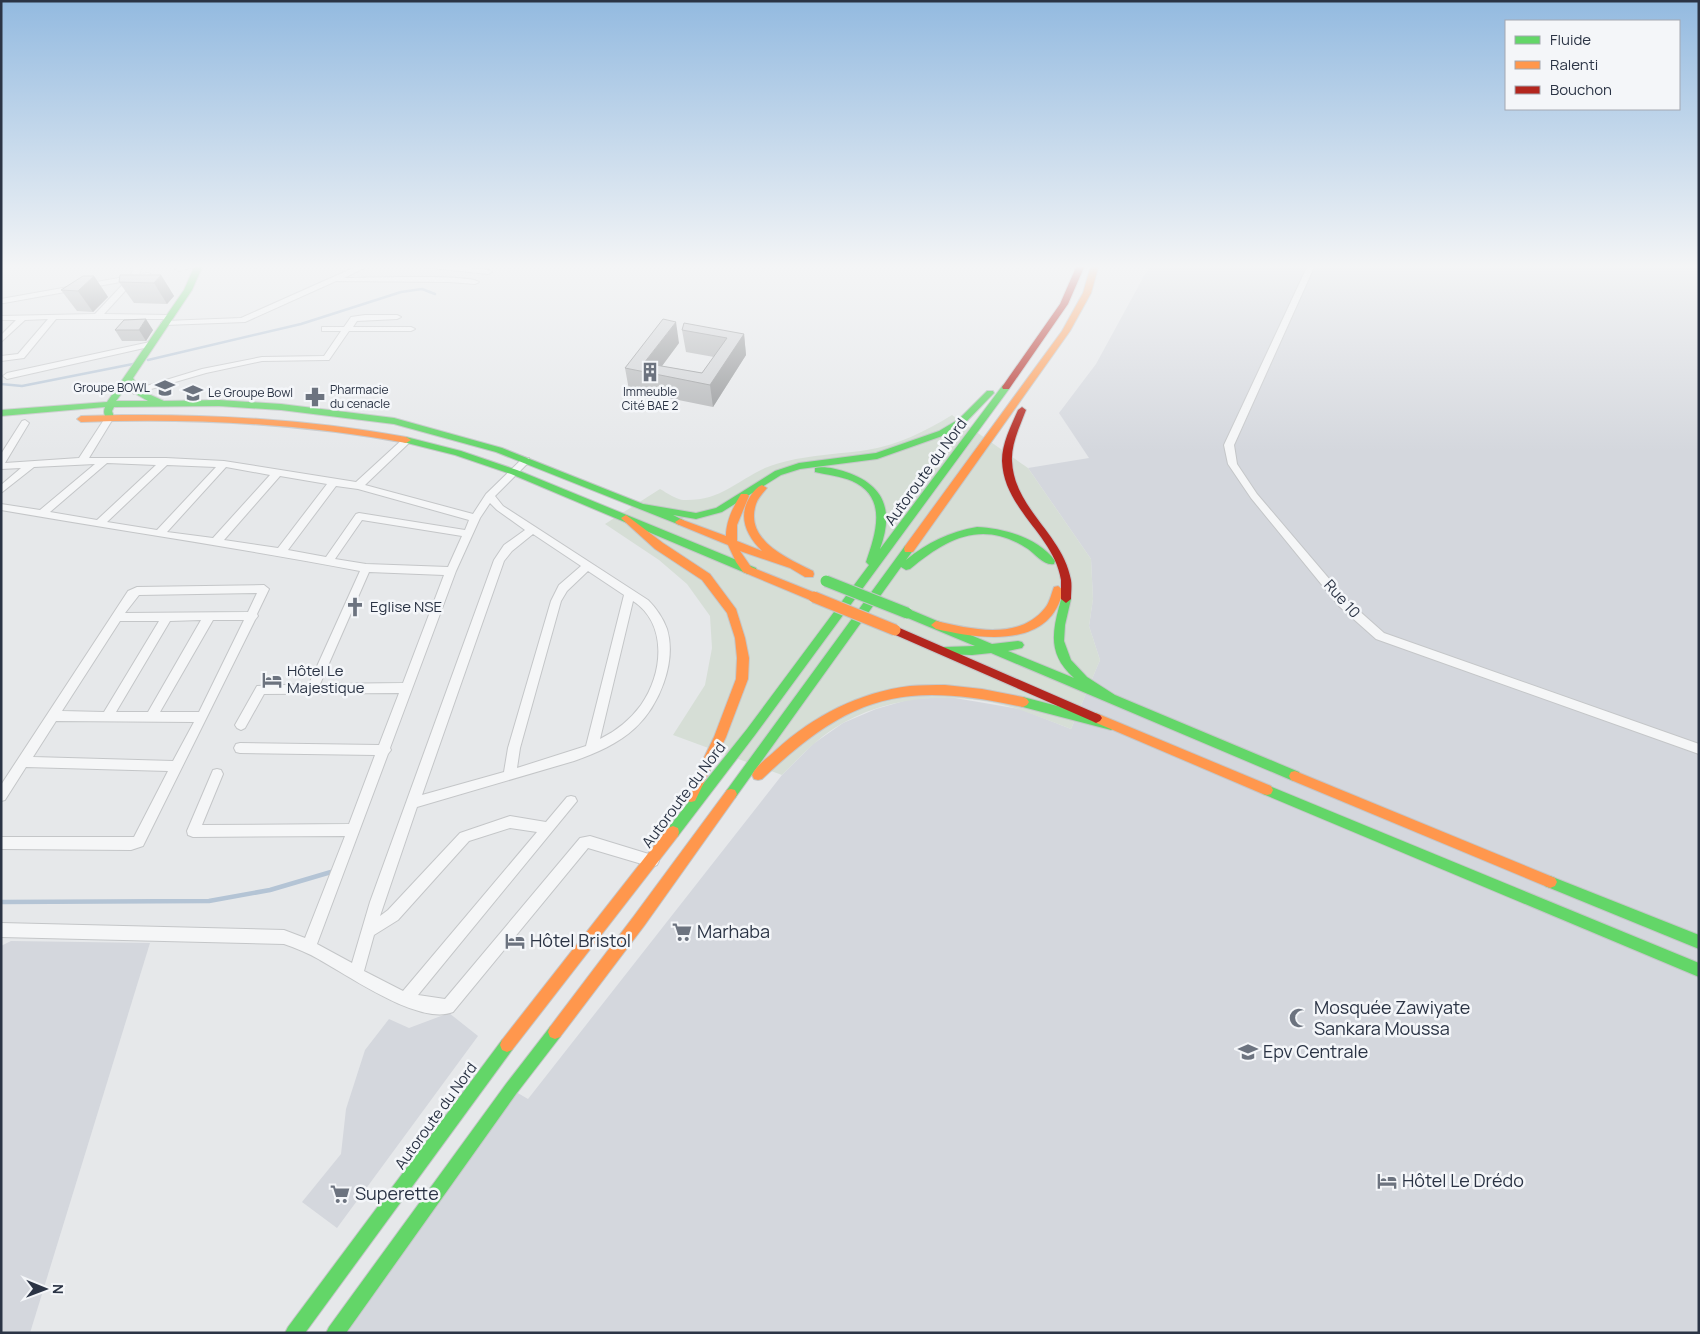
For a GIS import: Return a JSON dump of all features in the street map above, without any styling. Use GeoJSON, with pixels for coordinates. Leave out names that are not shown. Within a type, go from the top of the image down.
{"type":"FeatureCollection","features":[{"type":"Feature","properties":{"kind":"main road"},"geometry":{"type":"LineString","coordinates":[[110,417],[108,411],[115,404],[129,378],[162,327]]}},
{"type":"Feature","properties":{"kind":"main road","name":"Autoroute du Nord"},"geometry":{"type":"LineString","coordinates":[[294,1333],[513,1036],[679,826],[920,507],[1049,327]]}},
{"type":"Feature","properties":{"kind":"main road","name":"Autoroute du Nord"},"geometry":{"type":"LineString","coordinates":[[335,1333],[511,1089],[639,920],[1069,327]]}},
{"type":"Feature","properties":{"kind":"main road"},"geometry":{"type":"LineString","coordinates":[[643,507],[696,516],[719,510],[744,496],[778,472],[799,466],[878,456],[942,433],[962,421],[1026,358]]}},
{"type":"Feature","properties":{"kind":"main road"},"geometry":{"type":"LineString","coordinates":[[1042,366],[1012,431],[1006,462],[1012,488],[1060,562],[1068,590],[1066,606],[1057,634],[1064,660],[1071,670],[1113,700]]}},
{"type":"Feature","properties":{"kind":"main road"},"geometry":{"type":"LineString","coordinates":[[129,378],[134,391],[147,399],[160,402]]}},
{"type":"Feature","properties":{"kind":"main road"},"geometry":{"type":"LineString","coordinates":[[1,413],[160,402],[281,407],[343,413],[394,421],[467,440],[526,460],[907,613],[1481,855],[1699,942]]}},
{"type":"Feature","properties":{"kind":"main road"},"geometry":{"type":"LineString","coordinates":[[73,420],[110,417],[204,416],[267,420],[325,426],[407,440],[456,453],[513,473],[626,518],[896,630],[1111,725],[1699,970]]}},
{"type":"Feature","properties":{"kind":"main road"},"geometry":{"type":"LineString","coordinates":[[9,424],[30,423]]}},
{"type":"Feature","properties":{"kind":"main road"},"geometry":{"type":"LineString","coordinates":[[809,574],[761,545],[747,524],[751,502],[763,487],[790,474],[815,470],[838,472],[849,476],[865,485],[879,500],[883,517],[867,575]]}},
{"type":"Feature","properties":{"kind":"main road"},"geometry":{"type":"LineString","coordinates":[[744,496],[732,520],[730,542],[737,558],[748,569]]}},
{"type":"Feature","properties":{"kind":"main road"},"geometry":{"type":"LineString","coordinates":[[626,518],[659,546],[706,577],[732,612],[744,658],[742,679],[720,737],[679,826]]}},
{"type":"Feature","properties":{"kind":"main road"},"geometry":{"type":"LineString","coordinates":[[877,593],[927,548],[942,538],[965,530],[988,530],[1012,535],[1032,545],[1050,561],[1059,583],[1054,606],[1039,622],[1029,628],[1012,634],[989,635],[936,625]]}},
{"type":"Feature","properties":{"kind":"main road"},"geometry":{"type":"LineString","coordinates":[[1049,630],[1062,614]]}},
{"type":"Feature","properties":{"kind":"main road"},"geometry":{"type":"LineString","coordinates":[[945,652],[992,650],[1027,642]]}},
{"type":"Feature","properties":{"kind":"main road"},"geometry":{"type":"LineString","coordinates":[[686,855],[759,773],[788,744],[814,724],[836,711],[862,700],[914,690],[961,690],[1001,697],[1111,725]]}},
{"type":"Feature","properties":{"kind":"street"},"geometry":{"type":"LineString","coordinates":[[1,340],[13,327]]}},
{"type":"Feature","properties":{"kind":"street"},"geometry":{"type":"LineString","coordinates":[[1,358],[20,356],[45,327]]}},
{"type":"Feature","properties":{"kind":"street"},"geometry":{"type":"LineString","coordinates":[[134,391],[205,371],[262,359],[326,358],[349,327]]}},
{"type":"Feature","properties":{"kind":"street","name":"Rue 10"},"geometry":{"type":"LineString","coordinates":[[1284,327],[1229,445],[1229,455],[1248,488],[1369,629],[1380,636],[1699,749]]}},
{"type":"Feature","properties":{"kind":"street"},"geometry":{"type":"LineString","coordinates":[[326,329],[410,329]]}},
{"type":"Feature","properties":{"kind":"street"},"geometry":{"type":"LineString","coordinates":[[7,376],[150,344]]}},
{"type":"Feature","properties":{"kind":"street"},"geometry":{"type":"LineString","coordinates":[[82,461],[110,417]]}},
{"type":"Feature","properties":{"kind":"street"},"geometry":{"type":"LineString","coordinates":[[1,462],[30,423]]}},
{"type":"Feature","properties":{"kind":"street"},"geometry":{"type":"LineString","coordinates":[[358,486],[407,440]]}},
{"type":"Feature","properties":{"kind":"street"},"geometry":{"type":"LineString","coordinates":[[456,453],[467,440]]}},
{"type":"Feature","properties":{"kind":"street"},"geometry":{"type":"LineString","coordinates":[[43,513],[106,460]]}},
{"type":"Feature","properties":{"kind":"street"},"geometry":{"type":"LineString","coordinates":[[1,466],[106,460],[224,464],[358,486],[475,518]]}},
{"type":"Feature","properties":{"kind":"street"},"geometry":{"type":"LineString","coordinates":[[309,947],[451,571],[475,518],[489,496],[526,460]]}},
{"type":"Feature","properties":{"kind":"street"},"geometry":{"type":"LineString","coordinates":[[101,522],[166,461]]}},
{"type":"Feature","properties":{"kind":"street"},"geometry":{"type":"LineString","coordinates":[[1,490],[33,463]]}},
{"type":"Feature","properties":{"kind":"street"},"geometry":{"type":"LineString","coordinates":[[159,534],[224,464]]}},
{"type":"Feature","properties":{"kind":"street"},"geometry":{"type":"LineString","coordinates":[[216,542],[278,472]]}},
{"type":"Feature","properties":{"kind":"street"},"geometry":{"type":"LineString","coordinates":[[280,552],[334,482]]}},
{"type":"Feature","properties":{"kind":"street"},"geometry":{"type":"LineString","coordinates":[[414,802],[510,775],[591,750],[607,743],[633,723],[651,698],[660,675],[664,652],[664,638],[660,623],[654,612],[500,508],[489,496]]}},
{"type":"Feature","properties":{"kind":"street"},"geometry":{"type":"LineString","coordinates":[[1,507],[101,522],[159,534],[280,552],[366,568],[451,571]]}},
{"type":"Feature","properties":{"kind":"street"},"geometry":{"type":"LineString","coordinates":[[328,561],[359,516],[468,534]]}},
{"type":"Feature","properties":{"kind":"street"},"geometry":{"type":"LineString","coordinates":[[356,975],[369,931],[499,560],[508,548],[533,530]]}},
{"type":"Feature","properties":{"kind":"street"},"geometry":{"type":"LineString","coordinates":[[510,775],[514,748],[528,694],[556,601],[562,588],[588,566]]}},
{"type":"Feature","properties":{"kind":"street"},"geometry":{"type":"LineString","coordinates":[[312,690],[366,568]]}},
{"type":"Feature","properties":{"kind":"street"},"geometry":{"type":"LineString","coordinates":[[1,796],[55,716],[130,597],[137,591],[264,589],[253,616],[202,717],[135,844],[1,843]]}},
{"type":"Feature","properties":{"kind":"street"},"geometry":{"type":"LineString","coordinates":[[591,750],[630,594]]}},
{"type":"Feature","properties":{"kind":"street"},"geometry":{"type":"LineString","coordinates":[[118,617],[253,616]]}},
{"type":"Feature","properties":{"kind":"street"},"geometry":{"type":"LineString","coordinates":[[107,717],[167,617]]}},
{"type":"Feature","properties":{"kind":"street"},"geometry":{"type":"LineString","coordinates":[[151,717],[209,617]]}},
{"type":"Feature","properties":{"kind":"street"},"geometry":{"type":"LineString","coordinates":[[241,725],[261,689],[407,688]]}},
{"type":"Feature","properties":{"kind":"street"},"geometry":{"type":"LineString","coordinates":[[55,716],[202,717]]}},
{"type":"Feature","properties":{"kind":"street"},"geometry":{"type":"LineString","coordinates":[[240,748],[385,750]]}},
{"type":"Feature","properties":{"kind":"street"},"geometry":{"type":"LineString","coordinates":[[23,762],[177,766]]}},
{"type":"Feature","properties":{"kind":"street"},"geometry":{"type":"LineString","coordinates":[[217,774],[192,831],[354,830]]}},
{"type":"Feature","properties":{"kind":"street"},"geometry":{"type":"LineString","coordinates":[[405,1000],[571,801]]}},
{"type":"Feature","properties":{"kind":"street"},"geometry":{"type":"LineString","coordinates":[[369,931],[393,915],[465,837],[515,822],[548,828]]}},
{"type":"Feature","properties":{"kind":"street"},"geometry":{"type":"LineString","coordinates":[[1,930],[278,937],[299,941],[356,975],[405,1000],[445,1007],[450,1005],[585,842],[652,861]]}},
{"type":"Feature","properties":{"kind":"shaded area"},"geometry":{"type":"Polygon","coordinates":[[[1116,327],[1699,327],[1699,1333],[335,1333],[511,1089],[528,1099],[782,775],[813,744],[843,723],[876,709],[911,699],[949,697],[1020,709],[1071,729],[1100,660],[1089,626],[1093,599],[1091,559],[1028,468],[1089,458],[1059,413],[1096,364],[1116,327]]]}},
{"type":"Feature","properties":{"kind":"shaded area"},"geometry":{"type":"Polygon","coordinates":[[[952,415],[1028,468],[1091,559],[1093,599],[1089,626],[1100,660],[1071,729],[1021,710],[976,700],[930,698],[907,701],[863,713],[834,728],[818,740],[782,775],[673,735],[705,685],[712,648],[710,616],[687,584],[659,560],[605,524],[660,489],[681,500],[708,497],[728,489],[765,468],[790,460],[867,450],[890,445],[922,432],[952,415]]]}},
{"type":"Feature","properties":{"kind":"shaded area"},"geometry":{"type":"Polygon","coordinates":[[[11,941],[150,943],[30,1333],[1,1333],[1,946],[11,941]]]}},
{"type":"Feature","properties":{"kind":"shaded area"},"geometry":{"type":"Polygon","coordinates":[[[449,1013],[478,1036],[337,1228],[302,1202],[341,1154],[346,1109],[365,1050],[389,1019],[409,1028],[449,1013]]]}},
{"type":"Feature","properties":{"kind":"building"},"geometry":{"type":"Polygon","coordinates":[[[117,327],[141,327],[139,330],[115,330],[117,327]]]}},
{"type":"Feature","properties":{"kind":"building"},"geometry":{"type":"Polygon","coordinates":[[[657,327],[672,327],[644,363],[702,373],[727,338],[682,330],[683,327],[707,327],[744,334],[710,385],[625,368],[657,327]]]}},
{"type":"Feature","properties":{"kind":"waterway"},"geometry":{"type":"LineString","coordinates":[[148,360],[287,327]]}},
{"type":"Feature","properties":{"kind":"waterway"},"geometry":{"type":"LineString","coordinates":[[1,384],[22,386],[133,364]]}},
{"type":"Feature","properties":{"kind":"waterway"},"geometry":{"type":"LineString","coordinates":[[1,902],[209,901],[270,890],[331,872],[329,873]]}},
{"type":"Feature","properties":{"kind":"traffic: fast"},"geometry":{"type":"LineString","coordinates":[[110,417],[108,411],[113,397],[129,378],[163,327]]}},
{"type":"Feature","properties":{"kind":"traffic: fast"},"geometry":{"type":"LineString","coordinates":[[129,378],[134,388],[141,394],[160,402]]}},
{"type":"Feature","properties":{"kind":"traffic: fast"},"geometry":{"type":"LineString","coordinates":[[673,832],[751,732],[1006,387]]}},
{"type":"Feature","properties":{"kind":"traffic: fast"},"geometry":{"type":"LineString","coordinates":[[643,507],[696,516],[719,510],[778,473],[799,466],[877,456],[942,433],[962,421],[990,393]]}},
{"type":"Feature","properties":{"kind":"traffic: fast"},"geometry":{"type":"LineString","coordinates":[[1,413],[110,404],[219,403],[281,407],[394,421],[499,450],[680,522]]}},
{"type":"Feature","properties":{"kind":"traffic: fast"},"geometry":{"type":"LineString","coordinates":[[406,440],[458,453],[514,472],[752,571]]}},
{"type":"Feature","properties":{"kind":"traffic: fast"},"geometry":{"type":"LineString","coordinates":[[818,470],[839,473],[856,479],[869,487],[877,497],[881,510],[881,525],[878,542],[871,562]]}},
{"type":"Feature","properties":{"kind":"traffic: fast"},"geometry":{"type":"LineString","coordinates":[[906,566],[924,551],[942,540],[960,533],[977,530],[995,531],[1013,537],[1031,546],[1050,561]]}},
{"type":"Feature","properties":{"kind":"traffic: fast"},"geometry":{"type":"LineString","coordinates":[[731,794],[909,549]]}},
{"type":"Feature","properties":{"kind":"traffic: fast"},"geometry":{"type":"LineString","coordinates":[[826,581],[907,613]]}},
{"type":"Feature","properties":{"kind":"traffic: fast"},"geometry":{"type":"LineString","coordinates":[[1066,599],[1059,629],[1061,653],[1074,672],[1113,700]]}},
{"type":"Feature","properties":{"kind":"traffic: fast"},"geometry":{"type":"LineString","coordinates":[[907,613],[1295,776]]}},
{"type":"Feature","properties":{"kind":"traffic: fast"},"geometry":{"type":"LineString","coordinates":[[945,651],[972,651],[1018,645]]}},
{"type":"Feature","properties":{"kind":"traffic: fast"},"geometry":{"type":"LineString","coordinates":[[1023,702],[1111,725]]}},
{"type":"Feature","properties":{"kind":"traffic: fast"},"geometry":{"type":"LineString","coordinates":[[1267,790],[1699,970]]}},
{"type":"Feature","properties":{"kind":"traffic: fast"},"geometry":{"type":"LineString","coordinates":[[1550,882],[1699,942]]}},
{"type":"Feature","properties":{"kind":"traffic: fast"},"geometry":{"type":"LineString","coordinates":[[335,1333],[511,1089],[555,1032]]}},
{"type":"Feature","properties":{"kind":"traffic: fast"},"geometry":{"type":"LineString","coordinates":[[294,1333],[507,1045]]}},
{"type":"Feature","properties":{"kind":"traffic: slow"},"geometry":{"type":"LineString","coordinates":[[909,549],[1068,327]]}},
{"type":"Feature","properties":{"kind":"traffic: slow"},"geometry":{"type":"LineString","coordinates":[[81,419],[163,417],[244,419],[325,427],[406,440]]}},
{"type":"Feature","properties":{"kind":"traffic: slow"},"geometry":{"type":"LineString","coordinates":[[762,488],[751,504],[748,517],[750,528],[756,539],[776,556],[809,574]]}},
{"type":"Feature","properties":{"kind":"traffic: slow"},"geometry":{"type":"LineString","coordinates":[[744,496],[734,516],[731,534],[735,551],[747,569]]}},
{"type":"Feature","properties":{"kind":"traffic: slow"},"geometry":{"type":"LineString","coordinates":[[626,518],[659,546],[706,577],[732,612],[740,638],[743,658],[742,679],[720,737],[691,797]]}},
{"type":"Feature","properties":{"kind":"traffic: slow"},"geometry":{"type":"LineString","coordinates":[[680,522],[788,565]]}},
{"type":"Feature","properties":{"kind":"traffic: slow"},"geometry":{"type":"LineString","coordinates":[[752,571],[814,597]]}},
{"type":"Feature","properties":{"kind":"traffic: slow"},"geometry":{"type":"LineString","coordinates":[[936,625],[976,633],[1003,634],[1016,631],[1041,619],[1050,610],[1058,590]]}},
{"type":"Feature","properties":{"kind":"traffic: slow"},"geometry":{"type":"LineString","coordinates":[[814,597],[895,630]]}},
{"type":"Feature","properties":{"kind":"traffic: slow"},"geometry":{"type":"LineString","coordinates":[[758,775],[788,747],[818,724],[848,708],[878,696],[911,690],[945,690],[982,693],[1023,702]]}},
{"type":"Feature","properties":{"kind":"traffic: slow"},"geometry":{"type":"LineString","coordinates":[[1096,718],[1267,790]]}},
{"type":"Feature","properties":{"kind":"traffic: slow"},"geometry":{"type":"LineString","coordinates":[[1295,776],[1550,882]]}},
{"type":"Feature","properties":{"kind":"traffic: slow"},"geometry":{"type":"LineString","coordinates":[[555,1032],[639,921],[731,794]]}},
{"type":"Feature","properties":{"kind":"traffic: slow"},"geometry":{"type":"LineString","coordinates":[[507,1045],[673,832]]}},
{"type":"Feature","properties":{"kind":"traffic: jam"},"geometry":{"type":"LineString","coordinates":[[1006,387],[1048,327]]}},
{"type":"Feature","properties":{"kind":"traffic: jam"},"geometry":{"type":"LineString","coordinates":[[1022,410],[1008,448],[1007,461],[1010,480],[1017,498],[1060,562],[1066,580],[1066,599]]}},
{"type":"Feature","properties":{"kind":"traffic: jam"},"geometry":{"type":"LineString","coordinates":[[895,630],[1096,718]]}},
{"type":"Feature","properties":{"kind":"place","name":"Immeuble Cité BAE 2"},"geometry":{"type":"Point","coordinates":[650,372]}},
{"type":"Feature","properties":{"kind":"place","name":"Groupe BOWL"},"geometry":{"type":"Point","coordinates":[165,388]}},
{"type":"Feature","properties":{"kind":"place","name":"Le Groupe Bowl"},"geometry":{"type":"Point","coordinates":[193,393]}},
{"type":"Feature","properties":{"kind":"place","name":"Pharmacie du cenacle"},"geometry":{"type":"Point","coordinates":[315,397]}},
{"type":"Feature","properties":{"kind":"place","name":"Eglise NSE"},"geometry":{"type":"Point","coordinates":[355,607]}},
{"type":"Feature","properties":{"kind":"place","name":"Hôtel Le Majestique"},"geometry":{"type":"Point","coordinates":[272,680]}},
{"type":"Feature","properties":{"kind":"place","name":"Marhaba"},"geometry":{"type":"Point","coordinates":[682,932]}},
{"type":"Feature","properties":{"kind":"place","name":"Hôtel Bristol"},"geometry":{"type":"Point","coordinates":[515,941]}},
{"type":"Feature","properties":{"kind":"place","name":"Mosquée Zawiyate Sankara Moussa"},"geometry":{"type":"Point","coordinates":[1299,1018]}},
{"type":"Feature","properties":{"kind":"place","name":"Epv Centrale"},"geometry":{"type":"Point","coordinates":[1248,1052]}},
{"type":"Feature","properties":{"kind":"place","name":"Hôtel Le Drédo"},"geometry":{"type":"Point","coordinates":[1387,1181]}},
{"type":"Feature","properties":{"kind":"place","name":"Superette"},"geometry":{"type":"Point","coordinates":[340,1194]}}]}
